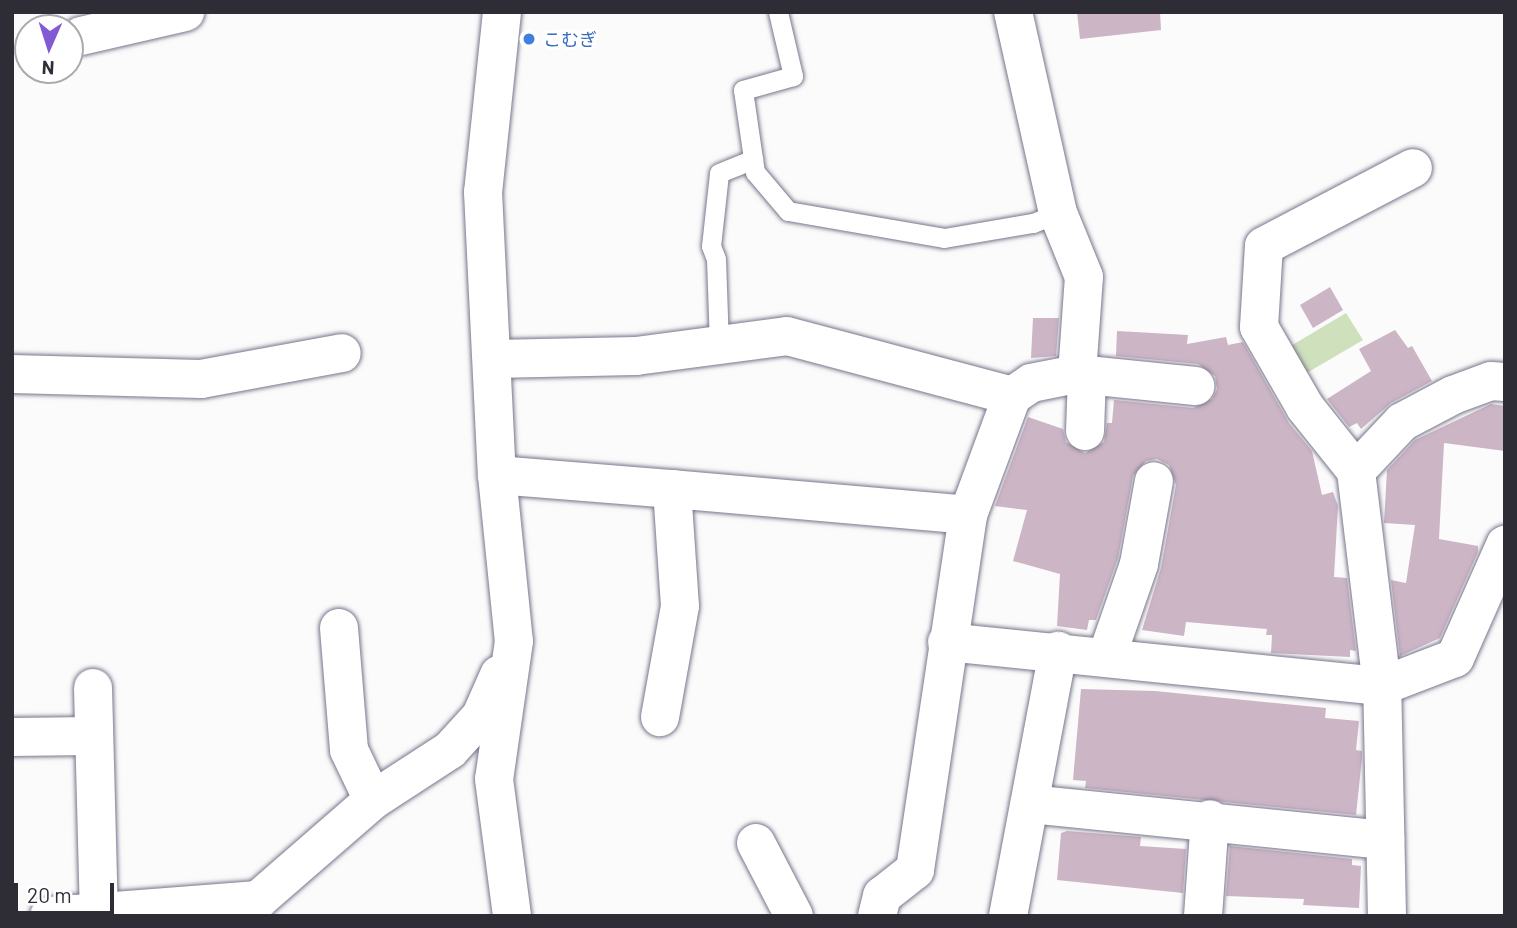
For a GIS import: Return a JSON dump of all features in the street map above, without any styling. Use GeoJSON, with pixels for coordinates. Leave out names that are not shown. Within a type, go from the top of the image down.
{"type":"FeatureCollection","features":[{"type":"Feature","properties":{"kind":"street"},"geometry":{"type":"LineString","coordinates":[[84,35],[185,12]]}},
{"type":"Feature","properties":{"kind":"street"},"geometry":{"type":"LineString","coordinates":[[502,12],[483,192],[497,475],[514,641],[494,779],[512,916]]}},
{"type":"Feature","properties":{"kind":"street"},"geometry":{"type":"LineString","coordinates":[[1013,12],[1058,212],[1084,277],[1082,375],[1085,431]]}},
{"type":"Feature","properties":{"kind":"street"},"geometry":{"type":"LineString","coordinates":[[1387,916],[1382,686],[1356,471],[1305,407],[1259,327],[1264,246],[1413,168]]}},
{"type":"Feature","properties":{"kind":"street"},"geometry":{"type":"LineString","coordinates":[[493,359],[636,356],[788,336],[1012,396]]}},
{"type":"Feature","properties":{"kind":"street"},"geometry":{"type":"LineString","coordinates":[[12,374],[201,379],[342,353]]}},
{"type":"Feature","properties":{"kind":"street"},"geometry":{"type":"LineString","coordinates":[[877,916],[882,896],[915,870],[968,515],[1012,396],[1031,383],[1082,375],[1195,386]]}},
{"type":"Feature","properties":{"kind":"street"},"geometry":{"type":"LineString","coordinates":[[1356,471],[1402,422],[1453,395],[1491,381],[1505,382]]}},
{"type":"Feature","properties":{"kind":"street"},"geometry":{"type":"LineString","coordinates":[[497,475],[968,515]]}},
{"type":"Feature","properties":{"kind":"street"},"geometry":{"type":"LineString","coordinates":[[1107,656],[1139,564],[1154,481]]}},
{"type":"Feature","properties":{"kind":"street"},"geometry":{"type":"LineString","coordinates":[[660,718],[680,606],[672,489]]}},
{"type":"Feature","properties":{"kind":"street"},"geometry":{"type":"LineString","coordinates":[[947,642],[1058,651],[1382,686],[1455,658],[1505,545]]}},
{"type":"Feature","properties":{"kind":"street"},"geometry":{"type":"LineString","coordinates":[[339,628],[349,750],[373,800]]}},
{"type":"Feature","properties":{"kind":"street"},"geometry":{"type":"LineString","coordinates":[[49,916],[253,908],[373,800],[450,750],[481,716],[514,641]]}},
{"type":"Feature","properties":{"kind":"street"},"geometry":{"type":"LineString","coordinates":[[1008,916],[1058,651]]}},
{"type":"Feature","properties":{"kind":"street"},"geometry":{"type":"LineString","coordinates":[[93,688],[92,736],[99,912]]}},
{"type":"Feature","properties":{"kind":"street"},"geometry":{"type":"LineString","coordinates":[[12,737],[92,736]]}},
{"type":"Feature","properties":{"kind":"street"},"geometry":{"type":"LineString","coordinates":[[450,750],[494,779]]}},
{"type":"Feature","properties":{"kind":"street"},"geometry":{"type":"LineString","coordinates":[[1030,804],[1210,819],[1385,840]]}},
{"type":"Feature","properties":{"kind":"street"},"geometry":{"type":"LineString","coordinates":[[1203,916],[1210,819]]}},
{"type":"Feature","properties":{"kind":"street"},"geometry":{"type":"LineString","coordinates":[[756,843],[794,916]]}},
{"type":"Feature","properties":{"kind":"lane"},"geometry":{"type":"LineString","coordinates":[[778,12],[793,76],[743,90],[755,172],[789,211],[944,238],[1033,223],[1058,212]]}},
{"type":"Feature","properties":{"kind":"lane"},"geometry":{"type":"LineString","coordinates":[[719,345],[716,259],[712,246],[719,173],[753,159]]}},
{"type":"Feature","properties":{"kind":"green space"},"geometry":{"type":"Polygon","coordinates":[[[1346,313],[1363,340],[1305,374],[1289,347],[1346,313]]]}},
{"type":"Feature","properties":{"kind":"building"},"geometry":{"type":"Polygon","coordinates":[[[1077,12],[1160,12],[1161,30],[1080,39],[1077,12]]]}},
{"type":"Feature","properties":{"kind":"building"},"geometry":{"type":"Polygon","coordinates":[[[1330,287],[1343,310],[1313,328],[1300,305],[1330,287]]]}},
{"type":"Feature","properties":{"kind":"building"},"geometry":{"type":"Polygon","coordinates":[[[1033,318],[1059,318],[1056,356],[1031,358],[1033,318]]]}},
{"type":"Feature","properties":{"kind":"building"},"geometry":{"type":"Polygon","coordinates":[[[1395,330],[1408,348],[1412,346],[1432,381],[1391,403],[1361,429],[1357,423],[1349,427],[1327,399],[1371,371],[1359,349],[1395,330]]]}},
{"type":"Feature","properties":{"kind":"building"},"geometry":{"type":"Polygon","coordinates":[[[1117,331],[1188,335],[1187,344],[1226,337],[1228,345],[1243,342],[1289,423],[1312,451],[1322,495],[1333,492],[1338,506],[1334,577],[1347,578],[1356,651],[1350,650],[1350,657],[1271,653],[1272,635],[1266,635],[1267,629],[1186,622],[1184,636],[1142,630],[1161,568],[1176,485],[1169,465],[1157,459],[1146,461],[1133,476],[1118,558],[1096,620],[1089,620],[1087,630],[1057,626],[1060,574],[1013,561],[1027,510],[995,506],[1028,417],[1063,429],[1066,442],[1085,453],[1104,442],[1107,423],[1112,423],[1114,400],[1193,408],[1212,399],[1217,389],[1215,376],[1198,364],[1116,356],[1117,331]]]}},
{"type":"Feature","properties":{"kind":"building"},"geometry":{"type":"Polygon","coordinates":[[[1491,404],[1505,406],[1505,451],[1444,443],[1439,539],[1478,546],[1478,552],[1440,638],[1400,656],[1391,580],[1406,583],[1415,525],[1384,523],[1387,470],[1415,440],[1491,404]]]}},
{"type":"Feature","properties":{"kind":"building"},"geometry":{"type":"Polygon","coordinates":[[[1081,689],[1155,691],[1326,708],[1325,718],[1359,721],[1356,750],[1362,751],[1362,758],[1356,815],[1085,788],[1086,781],[1073,780],[1081,689]]]}},
{"type":"Feature","properties":{"kind":"building"},"geometry":{"type":"Polygon","coordinates":[[[1067,831],[1141,837],[1140,846],[1186,849],[1183,893],[1057,880],[1061,833],[1067,831]]]}},
{"type":"Feature","properties":{"kind":"building"},"geometry":{"type":"Polygon","coordinates":[[[1230,846],[1352,859],[1352,865],[1361,866],[1359,908],[1303,905],[1304,899],[1226,896],[1230,846]]]}},
{"type":"Feature","properties":{"kind":"place","name":"こむぎ"},"geometry":{"type":"Point","coordinates":[529,39]}}]}
